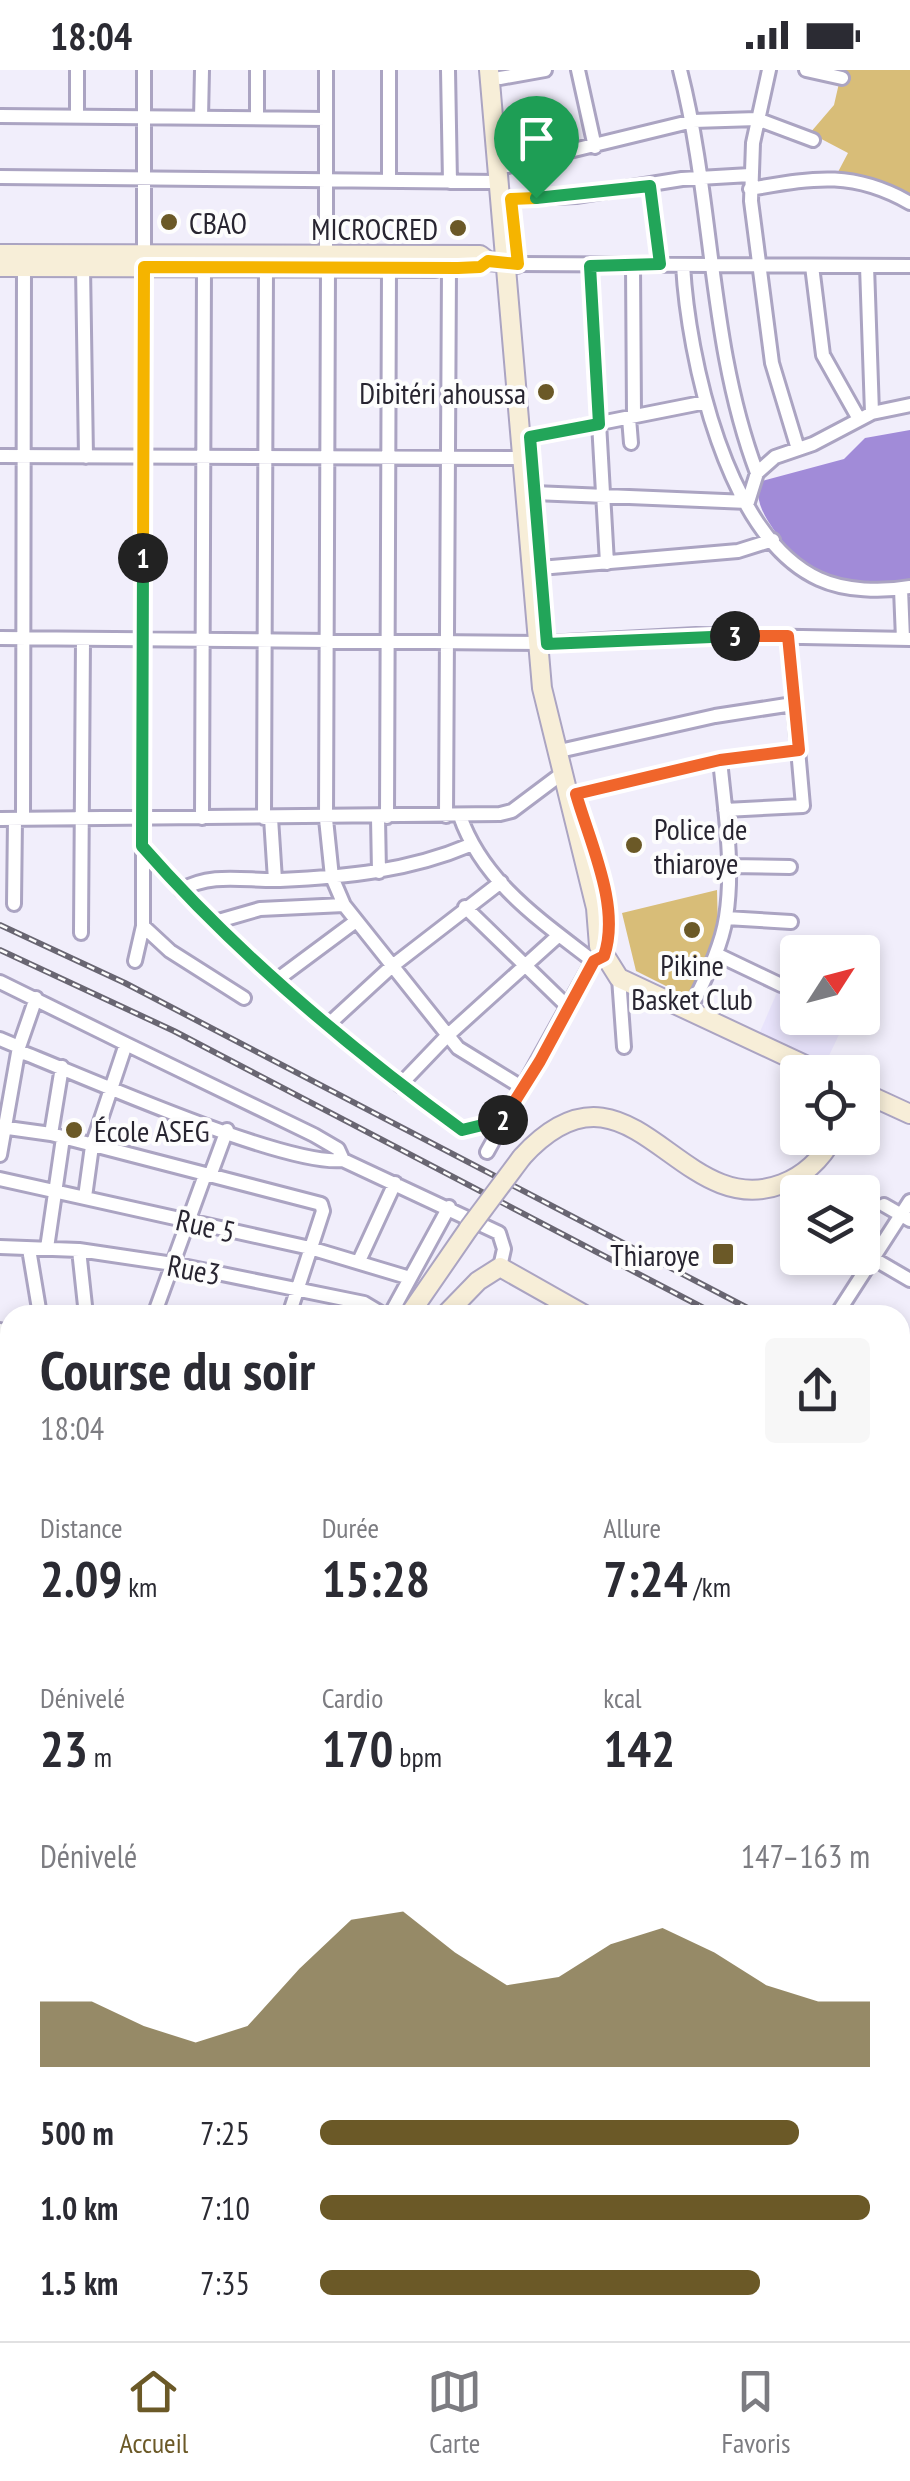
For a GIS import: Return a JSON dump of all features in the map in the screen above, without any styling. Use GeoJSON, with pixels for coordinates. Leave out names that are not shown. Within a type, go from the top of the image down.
{"type":"FeatureCollection","features":[{"type":"Feature","properties":{"kind":"main road"},"geometry":{"type":"LineString","coordinates":[[496,73],[504,174],[504,263],[542,643],[586,847],[599,959],[619,978],[783,1055]]}},
{"type":"Feature","properties":{"kind":"main road"},"geometry":{"type":"LineString","coordinates":[[504,174],[511,199],[504,263],[530,437],[546,714],[560,776],[586,847]]}},
{"type":"Feature","properties":{"kind":"main road"},"geometry":{"type":"LineString","coordinates":[[0,254],[144,261],[327,261],[480,255],[504,263]]}},
{"type":"Feature","properties":{"kind":"main road"},"geometry":{"type":"LineString","coordinates":[[0,267],[83,267],[144,261],[266,268],[327,261],[388,268],[504,263]]}},
{"type":"Feature","properties":{"kind":"main road"},"geometry":{"type":"LineString","coordinates":[[880,1100],[910,1114]]}},
{"type":"Feature","properties":{"kind":"main road"},"geometry":{"type":"LineString","coordinates":[[416,1305],[522,1157],[560,1124],[590,1117],[616,1119],[644,1132],[717,1183],[764,1189],[800,1174],[817,1155]]}},
{"type":"Feature","properties":{"kind":"main road"},"geometry":{"type":"LineString","coordinates":[[455,1305],[478,1281],[500,1267],[567,1305]]}},
{"type":"Feature","properties":{"kind":"street"},"geometry":{"type":"LineString","coordinates":[[76,116],[77,70]]}},
{"type":"Feature","properties":{"kind":"street"},"geometry":{"type":"LineString","coordinates":[[134,961],[143,926],[144,70]]}},
{"type":"Feature","properties":{"kind":"street"},"geometry":{"type":"LineString","coordinates":[[201,118],[202,70]]}},
{"type":"Feature","properties":{"kind":"street"},"geometry":{"type":"LineString","coordinates":[[257,70],[257,118]]}},
{"type":"Feature","properties":{"kind":"street"},"geometry":{"type":"LineString","coordinates":[[326,70],[326,818],[332,877],[344,905],[447,1036],[458,1048],[523,1088]]}},
{"type":"Feature","properties":{"kind":"street"},"geometry":{"type":"LineString","coordinates":[[389,70],[389,181]]}},
{"type":"Feature","properties":{"kind":"street"},"geometry":{"type":"LineString","coordinates":[[448,70],[450,182]]}},
{"type":"Feature","properties":{"kind":"street"},"geometry":{"type":"LineString","coordinates":[[496,73],[545,70]]}},
{"type":"Feature","properties":{"kind":"street"},"geometry":{"type":"LineString","coordinates":[[578,70],[595,146]]}},
{"type":"Feature","properties":{"kind":"street"},"geometry":{"type":"LineString","coordinates":[[680,70],[704,177],[710,264],[728,372],[757,474]]}},
{"type":"Feature","properties":{"kind":"street"},"geometry":{"type":"LineString","coordinates":[[769,70],[757,118],[750,182],[772,362],[798,449]]}},
{"type":"Feature","properties":{"kind":"street"},"geometry":{"type":"LineString","coordinates":[[806,70],[842,78]]}},
{"type":"Feature","properties":{"kind":"street"},"geometry":{"type":"LineString","coordinates":[[0,116],[326,119]]}},
{"type":"Feature","properties":{"kind":"street"},"geometry":{"type":"LineString","coordinates":[[0,177],[450,182],[504,174],[693,121],[757,118],[813,140]]}},
{"type":"Feature","properties":{"kind":"street"},"geometry":{"type":"LineString","coordinates":[[511,199],[576,196],[704,177],[750,182],[814,178],[865,181],[910,203]]}},
{"type":"Feature","properties":{"kind":"street"},"geometry":{"type":"LineString","coordinates":[[650,186],[660,264]]}},
{"type":"Feature","properties":{"kind":"street"},"geometry":{"type":"LineString","coordinates":[[504,263],[910,266]]}},
{"type":"Feature","properties":{"kind":"street"},"geometry":{"type":"LineString","coordinates":[[0,638],[542,643],[624,637],[908,639],[905,588],[872,590],[818,579],[772,540],[748,502],[722,455],[706,402],[690,332],[683,264]]}},
{"type":"Feature","properties":{"kind":"street"},"geometry":{"type":"LineString","coordinates":[[631,443],[633,265]]}},
{"type":"Feature","properties":{"kind":"street"},"geometry":{"type":"LineString","coordinates":[[590,266],[606,563]]}},
{"type":"Feature","properties":{"kind":"street"},"geometry":{"type":"LineString","coordinates":[[812,266],[823,356],[866,416]]}},
{"type":"Feature","properties":{"kind":"street"},"geometry":{"type":"LineString","coordinates":[[866,416],[868,266]]}},
{"type":"Feature","properties":{"kind":"street"},"geometry":{"type":"LineString","coordinates":[[14,904],[23,638],[24,267]]}},
{"type":"Feature","properties":{"kind":"street"},"geometry":{"type":"LineString","coordinates":[[83,267],[86,457]]}},
{"type":"Feature","properties":{"kind":"street"},"geometry":{"type":"LineString","coordinates":[[202,818],[204,267]]}},
{"type":"Feature","properties":{"kind":"street"},"geometry":{"type":"LineString","coordinates":[[266,268],[265,641],[268,818],[275,880]]}},
{"type":"Feature","properties":{"kind":"street"},"geometry":{"type":"LineString","coordinates":[[380,872],[387,642],[388,268]]}},
{"type":"Feature","properties":{"kind":"street"},"geometry":{"type":"LineString","coordinates":[[449,268],[448,642],[453,816],[470,845],[526,912],[599,959],[487,1152]]}},
{"type":"Feature","properties":{"kind":"street"},"geometry":{"type":"LineString","coordinates":[[530,437],[706,402]]}},
{"type":"Feature","properties":{"kind":"street"},"geometry":{"type":"LineString","coordinates":[[748,502],[757,474],[775,458],[866,416],[910,405]]}},
{"type":"Feature","properties":{"kind":"street"},"geometry":{"type":"LineString","coordinates":[[0,456],[521,458]]}},
{"type":"Feature","properties":{"kind":"street"},"geometry":{"type":"LineString","coordinates":[[534,493],[602,492],[748,502]]}},
{"type":"Feature","properties":{"kind":"street"},"geometry":{"type":"LineString","coordinates":[[540,568],[738,551],[772,540]]}},
{"type":"Feature","properties":{"kind":"street"},"geometry":{"type":"LineString","coordinates":[[725,810],[802,808],[788,636]]}},
{"type":"Feature","properties":{"kind":"street"},"geometry":{"type":"LineString","coordinates":[[81,933],[83,639]]}},
{"type":"Feature","properties":{"kind":"street"},"geometry":{"type":"LineString","coordinates":[[564,750],[714,716],[793,704]]}},
{"type":"Feature","properties":{"kind":"street"},"geometry":{"type":"LineString","coordinates":[[576,794],[720,760],[799,750]]}},
{"type":"Feature","properties":{"kind":"street"},"geometry":{"type":"LineString","coordinates":[[689,1012],[716,954],[726,918],[728,866],[720,760]]}},
{"type":"Feature","properties":{"kind":"street"},"geometry":{"type":"LineString","coordinates":[[0,820],[383,818],[506,813],[560,776]]}},
{"type":"Feature","properties":{"kind":"street"},"geometry":{"type":"LineString","coordinates":[[181,890],[221,878],[275,880],[380,872],[470,845]]}},
{"type":"Feature","properties":{"kind":"street"},"geometry":{"type":"LineString","coordinates":[[142,846],[215,922],[400,1085],[462,1130],[506,1119]]}},
{"type":"Feature","properties":{"kind":"street"},"geometry":{"type":"LineString","coordinates":[[728,866],[790,867]]}},
{"type":"Feature","properties":{"kind":"street"},"geometry":{"type":"LineString","coordinates":[[328,1024],[391,966],[501,882]]}},
{"type":"Feature","properties":{"kind":"street"},"geometry":{"type":"LineString","coordinates":[[215,922],[260,909],[344,905]]}},
{"type":"Feature","properties":{"kind":"street"},"geometry":{"type":"LineString","coordinates":[[465,908],[568,1008]]}},
{"type":"Feature","properties":{"kind":"street"},"geometry":{"type":"LineString","coordinates":[[726,918],[790,922]]}},
{"type":"Feature","properties":{"kind":"street"},"geometry":{"type":"LineString","coordinates":[[278,979],[356,921]]}},
{"type":"Feature","properties":{"kind":"street"},"geometry":{"type":"LineString","coordinates":[[143,926],[170,950],[244,998]]}},
{"type":"Feature","properties":{"kind":"street"},"geometry":{"type":"LineString","coordinates":[[400,1085],[447,1036],[558,935]]}},
{"type":"Feature","properties":{"kind":"street"},"geometry":{"type":"LineString","coordinates":[[716,954],[780,985]]}},
{"type":"Feature","properties":{"kind":"street"},"geometry":{"type":"LineString","coordinates":[[619,978],[624,1046]]}},
{"type":"Feature","properties":{"kind":"street"},"geometry":{"type":"LineString","coordinates":[[0,982],[314,1134],[338,1149],[344,1160]]}},
{"type":"Feature","properties":{"kind":"street"},"geometry":{"type":"LineString","coordinates":[[0,1155],[19,1049],[36,998]]}},
{"type":"Feature","properties":{"kind":"street"},"geometry":{"type":"LineString","coordinates":[[0,1040],[109,1086],[290,1152],[331,1162],[344,1160],[449,1207],[499,1232],[504,1249],[500,1267]]}},
{"type":"Feature","properties":{"kind":"street"},"geometry":{"type":"LineString","coordinates":[[85,1197],[92,1146],[126,1044]]}},
{"type":"Feature","properties":{"kind":"street"},"geometry":{"type":"LineString","coordinates":[[47,1248],[56,1191],[62,1067]]}},
{"type":"Feature","properties":{"kind":"street"},"geometry":{"type":"LineString","coordinates":[[2,1128],[57,1136],[320,1204],[323,1211],[292,1305]]}},
{"type":"Feature","properties":{"kind":"street"},"geometry":{"type":"LineString","coordinates":[[158,1305],[227,1130]]}},
{"type":"Feature","properties":{"kind":"street","name":"Rue 5"},"geometry":{"type":"LineString","coordinates":[[0,1178],[310,1248],[410,1278]]}},
{"type":"Feature","properties":{"kind":"street"},"geometry":{"type":"LineString","coordinates":[[359,1262],[396,1183]]}},
{"type":"Feature","properties":{"kind":"street"},"geometry":{"type":"LineString","coordinates":[[880,1251],[906,1218],[910,1200]]}},
{"type":"Feature","properties":{"kind":"street"},"geometry":{"type":"LineString","coordinates":[[884,1205],[906,1218]]}},
{"type":"Feature","properties":{"kind":"street"},"geometry":{"type":"LineString","coordinates":[[393,1305],[449,1207]]}},
{"type":"Feature","properties":{"kind":"street","name":"Rue3"},"geometry":{"type":"LineString","coordinates":[[0,1247],[79,1250],[173,1264],[369,1305]]}},
{"type":"Feature","properties":{"kind":"street"},"geometry":{"type":"LineString","coordinates":[[29,1249],[38,1305]]}},
{"type":"Feature","properties":{"kind":"street"},"geometry":{"type":"LineString","coordinates":[[79,1250],[85,1305]]}},
{"type":"Feature","properties":{"kind":"street"},"geometry":{"type":"LineString","coordinates":[[880,1262],[910,1280]]}},
{"type":"Feature","properties":{"kind":"street"},"geometry":{"type":"LineString","coordinates":[[843,1305],[863,1275]]}},
{"type":"Feature","properties":{"kind":"shaded area"},"geometry":{"type":"Polygon","coordinates":[[[842,70],[910,70],[910,199],[870,178],[838,172],[848,153],[810,133],[834,105],[842,70]]]}},
{"type":"Feature","properties":{"kind":"shaded area"},"geometry":{"type":"Polygon","coordinates":[[[910,430],[910,580],[852,581],[835,578],[804,562],[776,533],[765,515],[758,482],[844,459],[865,438],[910,430]]]}},
{"type":"Feature","properties":{"kind":"shaded area"},"geometry":{"type":"Polygon","coordinates":[[[717,890],[718,929],[690,998],[636,971],[622,913],[717,890]]]}},
{"type":"Feature","properties":{"kind":"shaded area"},"geometry":{"type":"Polygon","coordinates":[[[780,986],[780,1035],[839,1035],[829,1055],[805,1055],[759,1034],[780,986]]]}},
{"type":"Feature","properties":{"kind":"railway"},"geometry":{"type":"LineString","coordinates":[[0,925],[125,983],[742,1305]]}},
{"type":"Feature","properties":{"kind":"railway"},"geometry":{"type":"LineString","coordinates":[[0,950],[174,1031],[698,1305]]}},
{"type":"Feature","properties":{"kind":"place","name":"CBAO"},"geometry":{"type":"Point","coordinates":[169,222]}},
{"type":"Feature","properties":{"kind":"place","name":"MICROCRED"},"geometry":{"type":"Point","coordinates":[458,228]}},
{"type":"Feature","properties":{"kind":"place","name":"Dibitéri ahoussa"},"geometry":{"type":"Point","coordinates":[546,392]}},
{"type":"Feature","properties":{"kind":"place","name":"Police de thiaroye"},"geometry":{"type":"Point","coordinates":[634,845]}},
{"type":"Feature","properties":{"kind":"place","name":"Pikine Basket Club"},"geometry":{"type":"Point","coordinates":[692,930]}},
{"type":"Feature","properties":{"kind":"place","name":"École ASEG"},"geometry":{"type":"Point","coordinates":[74,1130]}},
{"type":"Feature","properties":{"kind":"place","name":"Thiaroye"},"geometry":{"type":"Point","coordinates":[723,1254]}},
{"type":"Feature","properties":{"kind":"route"},"geometry":{"type":"LineString","coordinates":[[650,186],[660,264],[590,266],[599,424],[530,437],[547,644],[624,637],[788,636],[799,750],[720,760],[576,794],[610,918],[610,940],[604,956],[594,961],[506,1119],[462,1130],[400,1085],[328,1024],[181,890],[142,846],[144,267],[458,268],[480,267],[488,261],[518,264],[511,199],[536,198],[650,186]]}}]}
